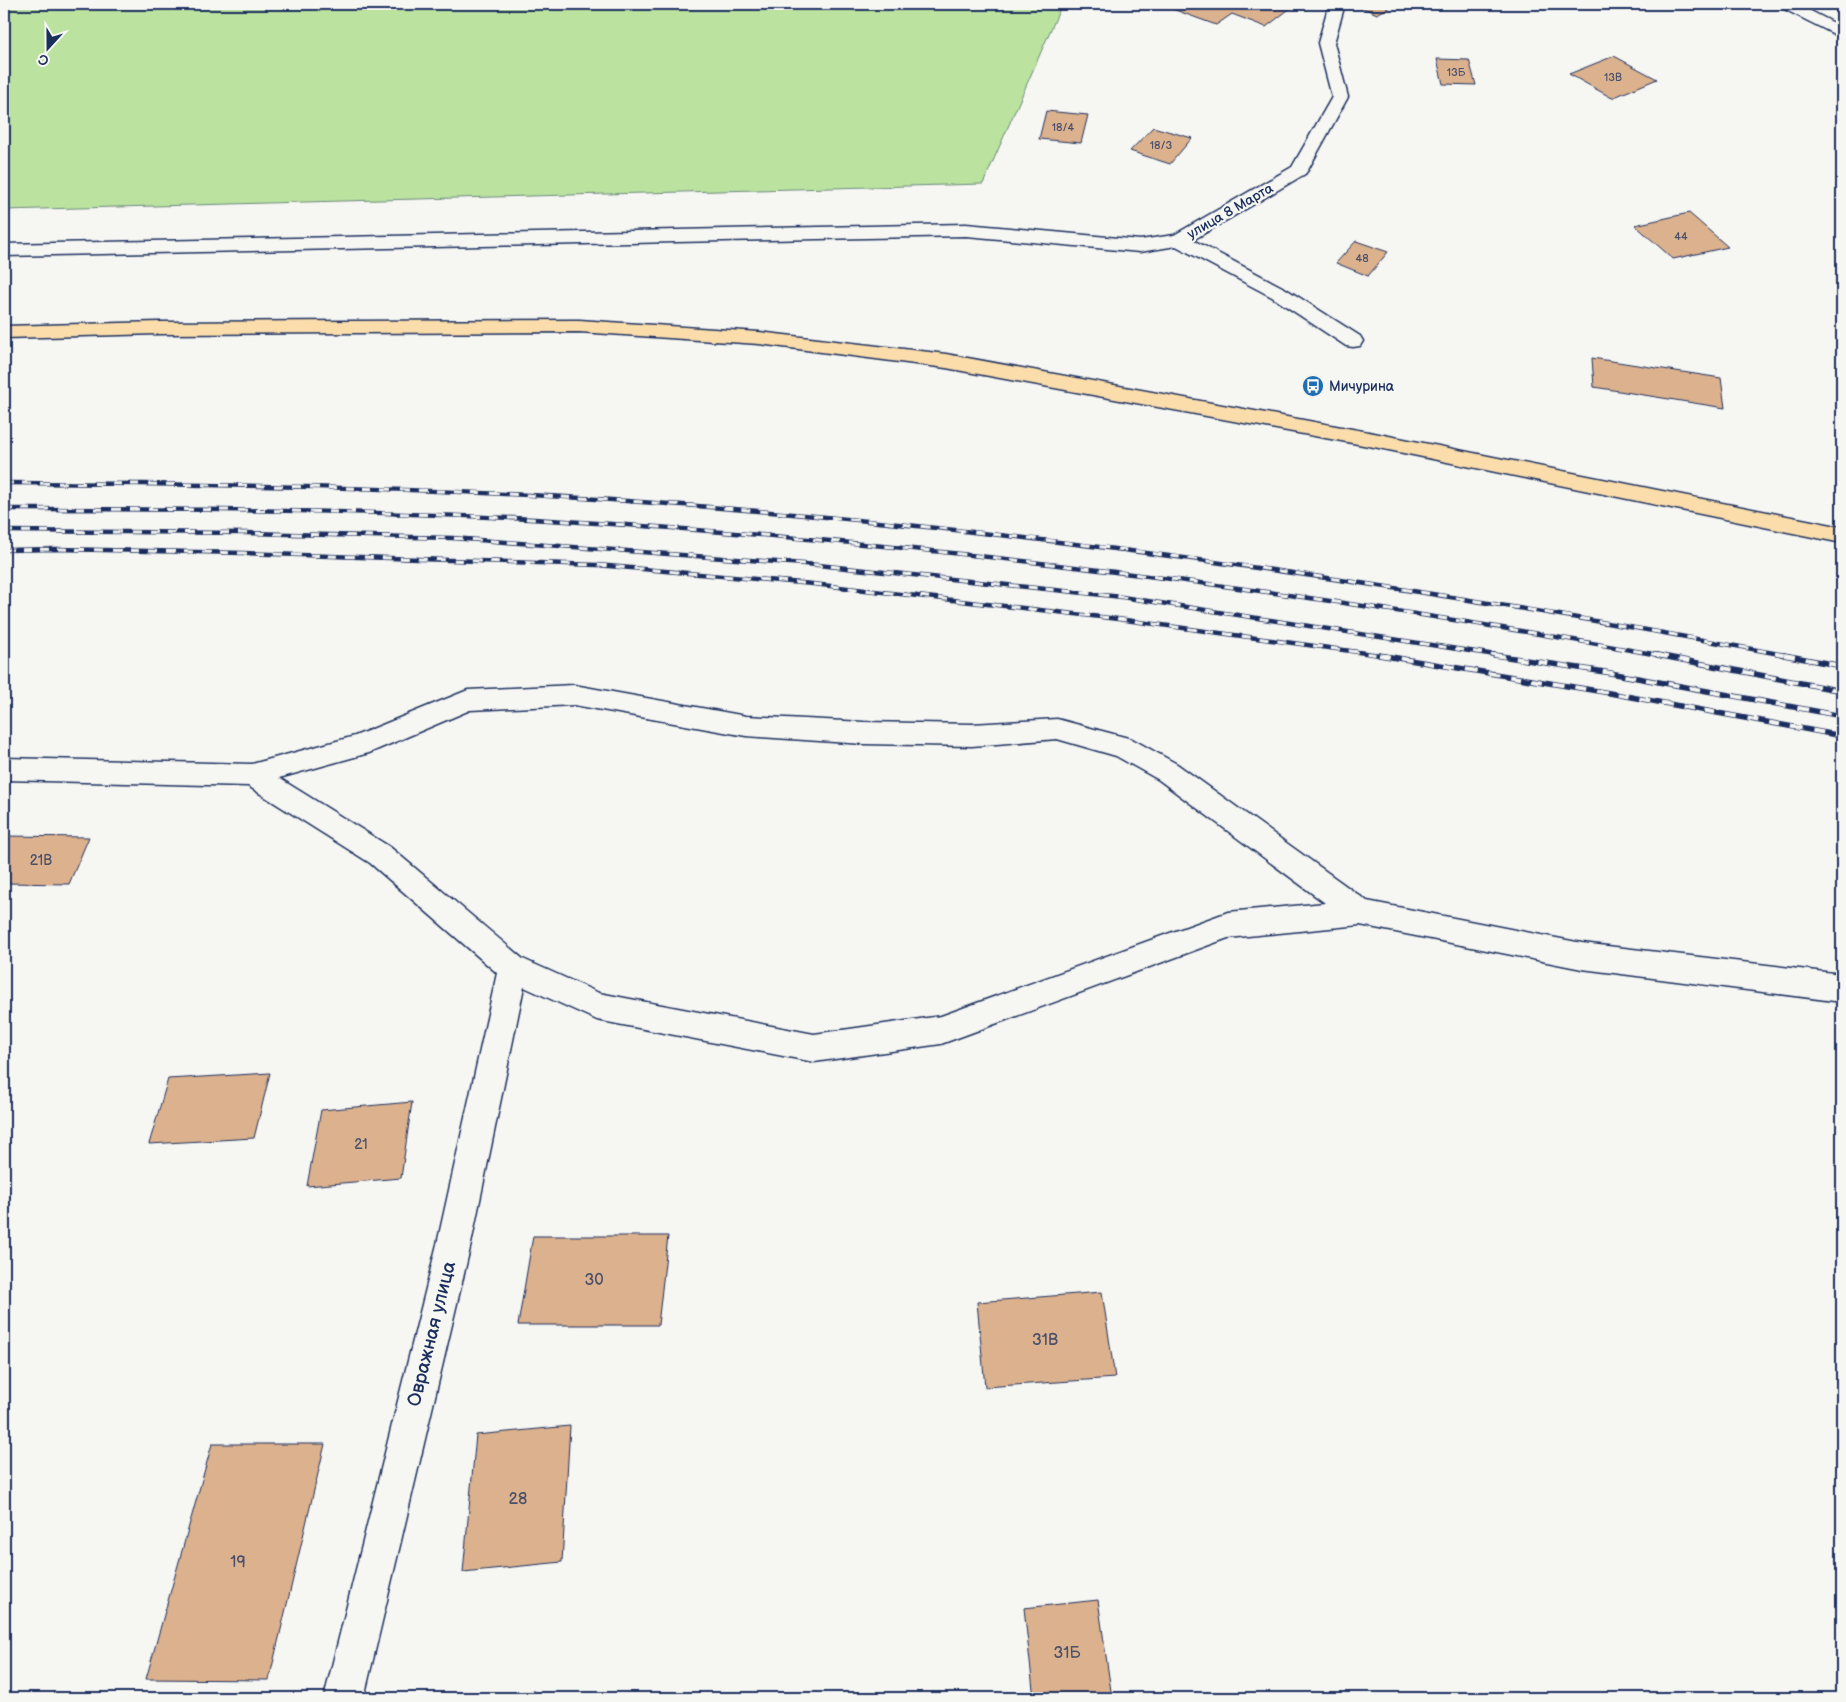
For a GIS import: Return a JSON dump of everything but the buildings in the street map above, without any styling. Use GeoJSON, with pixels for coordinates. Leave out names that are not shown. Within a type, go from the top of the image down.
{"type":"FeatureCollection","features":[{"type":"Feature","properties":{"kind":"main road"},"geometry":{"type":"LineString","coordinates":[[4,332],[159,328],[579,326],[758,338],[956,363],[1383,442],[1842,535]]}},
{"type":"Feature","properties":{"kind":"street","name":"улица 8 Марта"},"geometry":{"type":"LineString","coordinates":[[1179,240],[1300,170],[1340,97],[1326,43],[1337,4]]}},
{"type":"Feature","properties":{"kind":"street"},"geometry":{"type":"LineString","coordinates":[[1785,4],[1842,33]]}},
{"type":"Feature","properties":{"kind":"street"},"geometry":{"type":"LineString","coordinates":[[4,250],[966,230],[1140,246],[1179,240]]}},
{"type":"Feature","properties":{"kind":"street","name":"улица 8 Марта"},"geometry":{"type":"LineString","coordinates":[[1179,240],[1279,293],[1353,341]]}},
{"type":"Feature","properties":{"kind":"street"},"geometry":{"type":"LineString","coordinates":[[4,769],[252,775],[360,745],[468,700],[574,695],[746,726],[864,733],[972,735],[1056,729],[1123,747],[1168,772],[1360,912]]}},
{"type":"Feature","properties":{"kind":"street"},"geometry":{"type":"LineString","coordinates":[[252,775],[380,854],[513,968],[597,1006],[814,1048],[941,1030],[1228,925],[1360,912],[1582,956],[1842,988]]}},
{"type":"Feature","properties":{"kind":"street","name":"Овражная улица"},"geometry":{"type":"LineString","coordinates":[[344,1698],[454,1244],[513,968]]}},
{"type":"Feature","properties":{"kind":"green space"},"geometry":{"type":"Polygon","coordinates":[[[4,4],[1062,4],[983,184],[4,210],[4,4]]]}},
{"type":"Feature","properties":{"kind":"railway"},"geometry":{"type":"LineString","coordinates":[[4,483],[238,485],[472,492],[773,512],[919,526],[1065,542],[1356,582],[1501,605],[1790,656]]}},
{"type":"Feature","properties":{"kind":"railway"},"geometry":{"type":"LineString","coordinates":[[4,509],[426,514],[704,530],[841,542],[979,556],[1254,590],[1528,632],[1664,656]]}},
{"type":"Feature","properties":{"kind":"railway"},"geometry":{"type":"LineString","coordinates":[[4,531],[246,533],[452,538],[818,565],[1122,597],[1502,656]]}},
{"type":"Feature","properties":{"kind":"railway"},"geometry":{"type":"LineString","coordinates":[[4,550],[57,549],[243,553],[597,565],[813,584],[1118,619],[1387,656]]}},
{"type":"Feature","properties":{"kind":"railway"},"geometry":{"type":"LineString","coordinates":[[1379,655],[1604,692],[1842,736]]}},
{"type":"Feature","properties":{"kind":"railway"},"geometry":{"type":"LineString","coordinates":[[1494,655],[1605,672],[1842,716]]}},
{"type":"Feature","properties":{"kind":"railway"},"geometry":{"type":"LineString","coordinates":[[1657,655],[1842,691]]}},
{"type":"Feature","properties":{"kind":"railway"},"geometry":{"type":"LineString","coordinates":[[1784,655],[1842,666]]}},
{"type":"Feature","properties":{"kind":"place","name":"Мичурина"},"geometry":{"type":"Point","coordinates":[1313,386]}}]}
